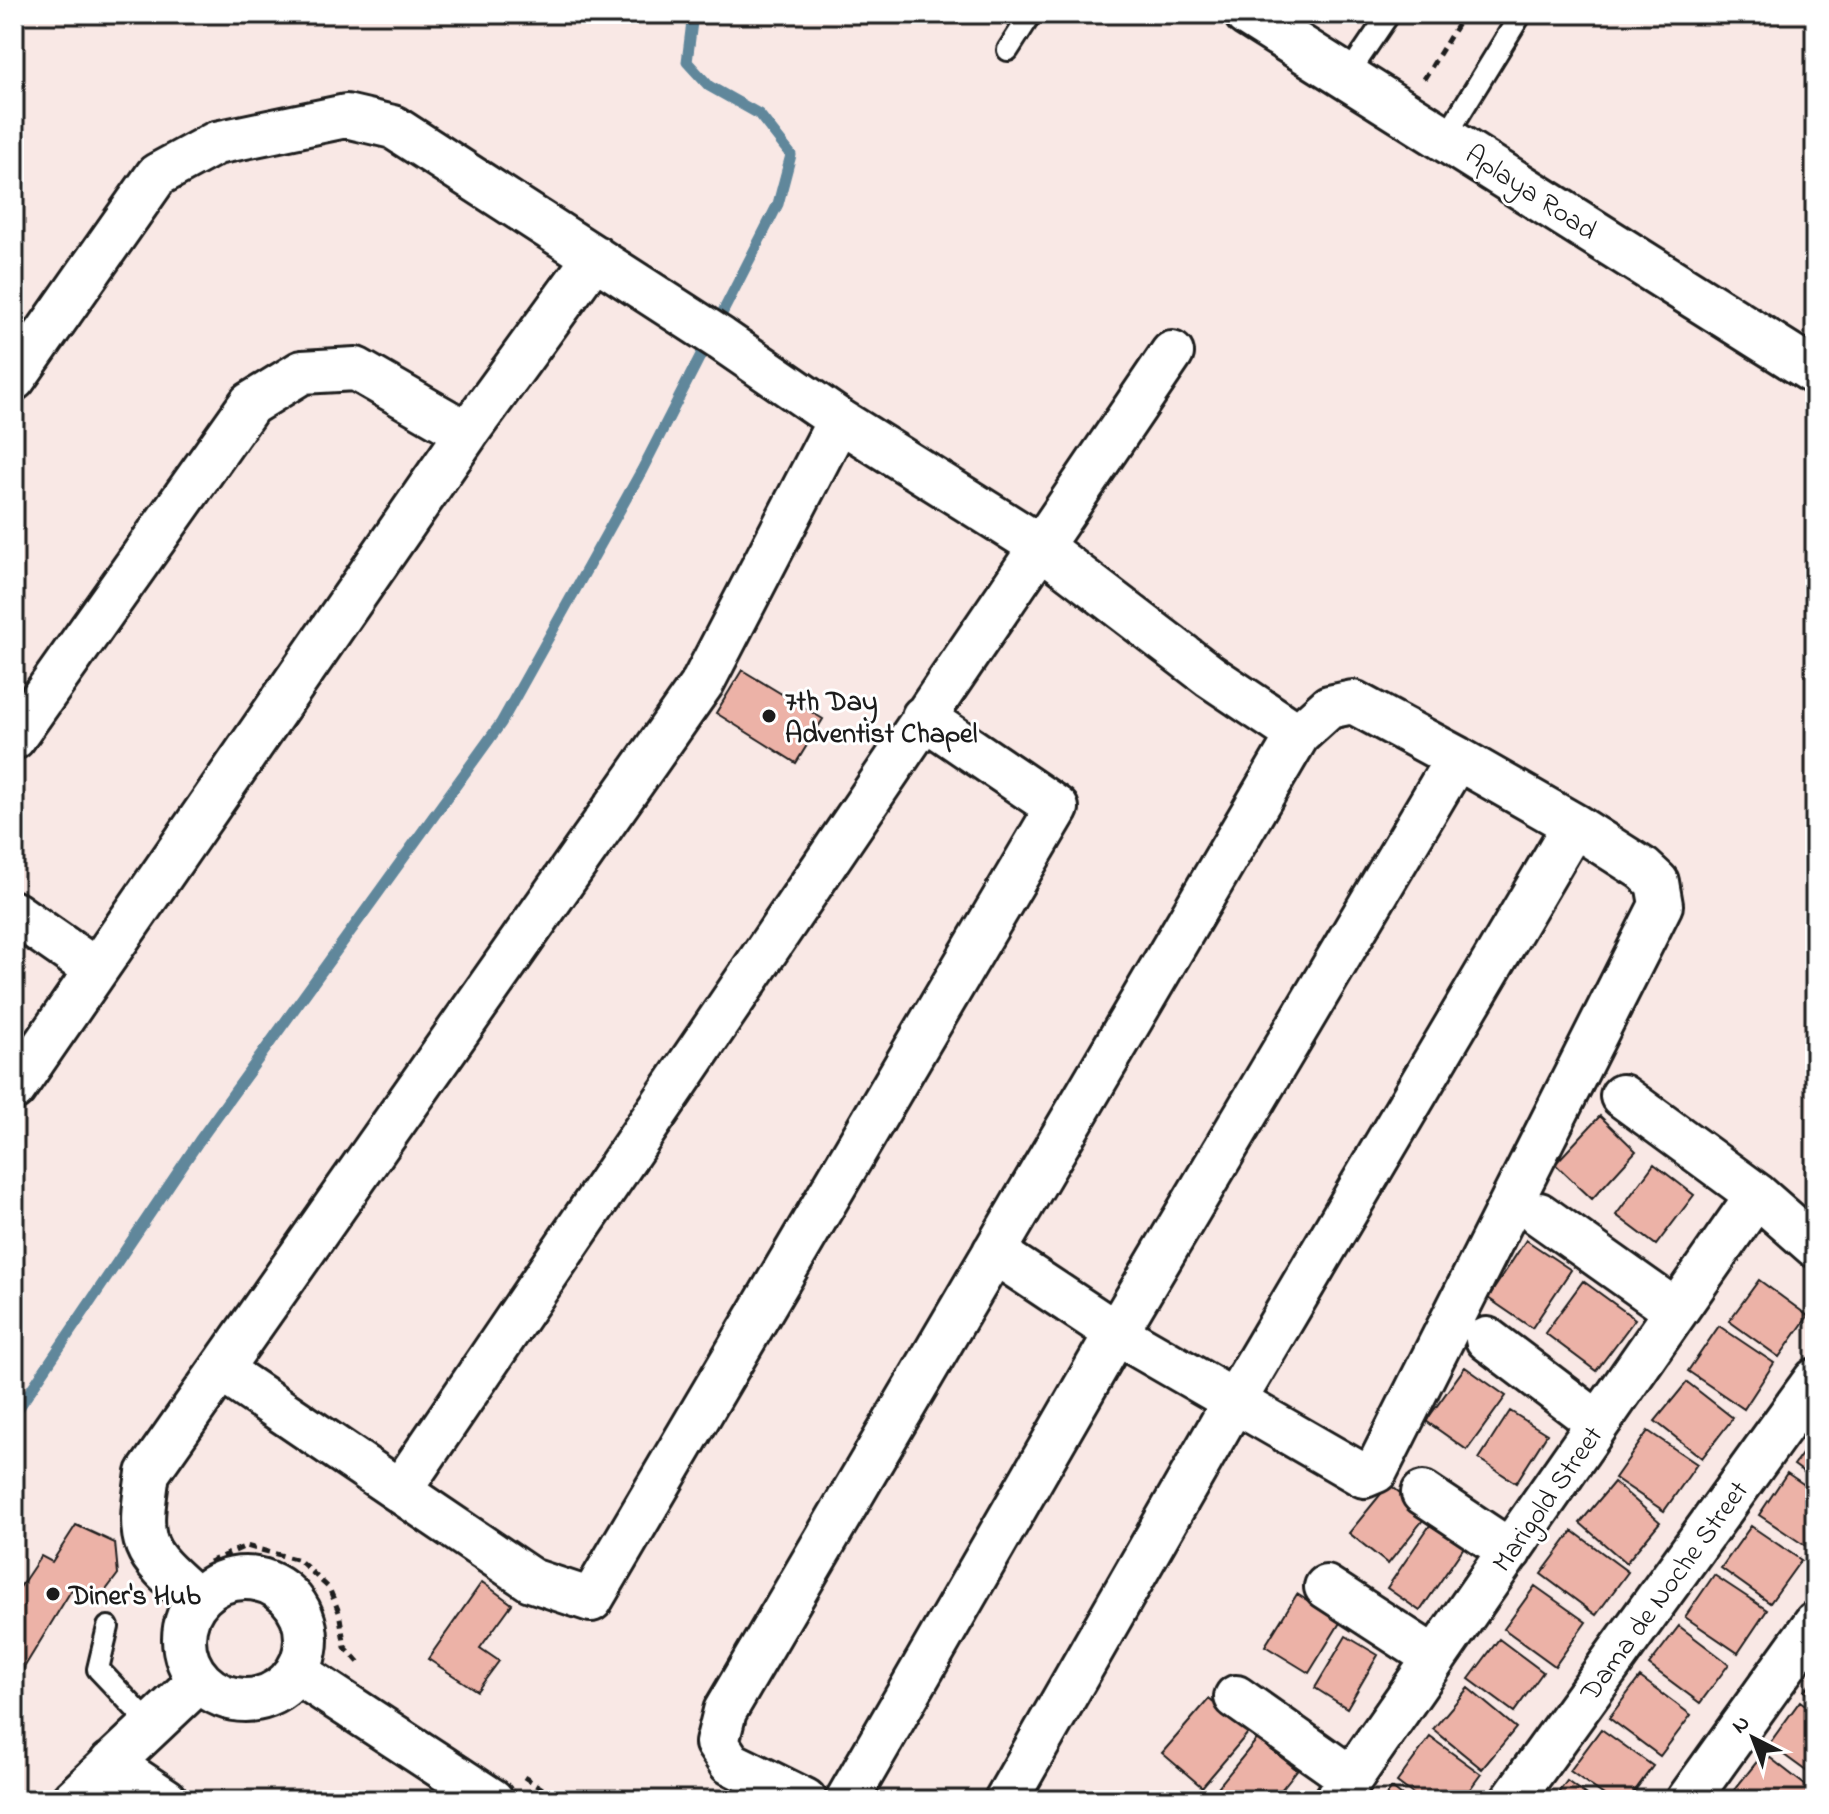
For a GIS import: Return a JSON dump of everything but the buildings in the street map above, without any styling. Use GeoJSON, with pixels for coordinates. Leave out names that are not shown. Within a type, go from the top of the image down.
{"type":"FeatureCollection","features":[{"type":"Feature","properties":{"kind":"street","name":"Aplaya Road"},"geometry":{"type":"LineString","coordinates":[[1247,14],[1446,136],[1815,372]]}},
{"type":"Feature","properties":{"kind":"street"},"geometry":{"type":"LineString","coordinates":[[14,379],[157,175],[216,143],[331,119],[346,116],[393,127],[839,420],[1040,546],[1210,676],[1298,735]]}},
{"type":"Feature","properties":{"kind":"street"},"geometry":{"type":"LineString","coordinates":[[14,1089],[467,433],[595,257]]}},
{"type":"Feature","properties":{"kind":"street"},"geometry":{"type":"LineString","coordinates":[[401,1489],[1172,353]]}},
{"type":"Feature","properties":{"kind":"street"},"geometry":{"type":"LineString","coordinates":[[14,738],[250,404],[302,372],[356,369],[467,433]]}},
{"type":"Feature","properties":{"kind":"street"},"geometry":{"type":"LineString","coordinates":[[203,1581],[186,1619],[183,1641],[187,1663],[199,1681],[222,1697],[250,1701],[277,1692],[298,1673],[305,1653],[306,1632],[301,1613],[289,1596],[263,1581],[232,1578],[213,1586],[203,1581],[153,1562],[140,1525],[148,1473],[703,682],[839,420]]}},
{"type":"Feature","properties":{"kind":"street"},"geometry":{"type":"LineString","coordinates":[[805,1800],[730,1763],[717,1743],[725,1711],[994,1252],[1298,735],[1329,707],[1353,702],[1574,825],[1643,869],[1657,882],[1661,905],[1376,1471],[1364,1476],[1116,1333],[994,1252]]}},
{"type":"Feature","properties":{"kind":"street"},"geometry":{"type":"LineString","coordinates":[[221,1370],[401,1489],[531,1580],[591,1600],[1057,808],[923,717]]}},
{"type":"Feature","properties":{"kind":"street"},"geometry":{"type":"LineString","coordinates":[[847,1800],[1116,1333],[1457,758]]}},
{"type":"Feature","properties":{"kind":"street"},"geometry":{"type":"LineString","coordinates":[[1006,1800],[1235,1400],[1574,825]]}},
{"type":"Feature","properties":{"kind":"street"},"geometry":{"type":"LineString","coordinates":[[14,913],[96,970]]}},
{"type":"Feature","properties":{"kind":"street"},"geometry":{"type":"LineString","coordinates":[[1622,1096],[1757,1195],[1815,1246]]}},
{"type":"Feature","properties":{"kind":"street","name":"Marigold Street"},"geometry":{"type":"LineString","coordinates":[[1343,1789],[1757,1195]]}},
{"type":"Feature","properties":{"kind":"street"},"geometry":{"type":"LineString","coordinates":[[1539,1214],[1676,1311]]}},
{"type":"Feature","properties":{"kind":"street"},"geometry":{"type":"LineString","coordinates":[[1487,1339],[1598,1423]]}},
{"type":"Feature","properties":{"kind":"street","name":"Dama de Noche Street"},"geometry":{"type":"LineString","coordinates":[[1512,1800],[1815,1380]]}},
{"type":"Feature","properties":{"kind":"street"},"geometry":{"type":"LineString","coordinates":[[1423,1493],[1510,1551]]}},
{"type":"Feature","properties":{"kind":"street"},"geometry":{"type":"LineString","coordinates":[[1326,1587],[1435,1658]]}},
{"type":"Feature","properties":{"kind":"street"},"geometry":{"type":"LineString","coordinates":[[1688,1800],[1815,1623]]}},
{"type":"Feature","properties":{"kind":"street"},"geometry":{"type":"LineString","coordinates":[[298,1673],[446,1788],[507,1788]]}},
{"type":"Feature","properties":{"kind":"street"},"geometry":{"type":"LineString","coordinates":[[73,1800],[199,1681]]}},
{"type":"Feature","properties":{"kind":"street"},"geometry":{"type":"LineString","coordinates":[[1236,1697],[1343,1789]]}},
{"type":"Feature","properties":{"kind":"street"},"geometry":{"type":"LineString","coordinates":[[111,1763],[166,1800]]}},
{"type":"Feature","properties":{"kind":"lane"},"geometry":{"type":"LineString","coordinates":[[1008,50],[1031,14]]}},
{"type":"Feature","properties":{"kind":"lane"},"geometry":{"type":"LineString","coordinates":[[1347,76],[1389,14]]}},
{"type":"Feature","properties":{"kind":"lane"},"geometry":{"type":"LineString","coordinates":[[1446,136],[1521,14]]}},
{"type":"Feature","properties":{"kind":"lane"},"geometry":{"type":"LineString","coordinates":[[108,1627],[98,1669],[152,1726]]}},
{"type":"Feature","properties":{"kind":"path"},"geometry":{"type":"LineString","coordinates":[[1404,111],[1464,14]]}},
{"type":"Feature","properties":{"kind":"path"},"geometry":{"type":"LineString","coordinates":[[203,1581],[246,1546],[299,1560],[329,1588],[339,1612],[345,1647],[364,1669]]}},
{"type":"Feature","properties":{"kind":"path"},"geometry":{"type":"LineString","coordinates":[[507,1788],[560,1800]]}},
{"type":"Feature","properties":{"kind":"waterway"},"geometry":{"type":"LineString","coordinates":[[14,1415],[199,1141],[501,723],[642,470],[778,204],[791,155],[759,114],[709,86],[687,62],[693,14]]}},
{"type":"Feature","properties":{"kind":"place","name":"7th Day Adventist Chapel"},"geometry":{"type":"Point","coordinates":[769,716]}},
{"type":"Feature","properties":{"kind":"place","name":"Diner's Hub"},"geometry":{"type":"Point","coordinates":[53,1594]}}]}
